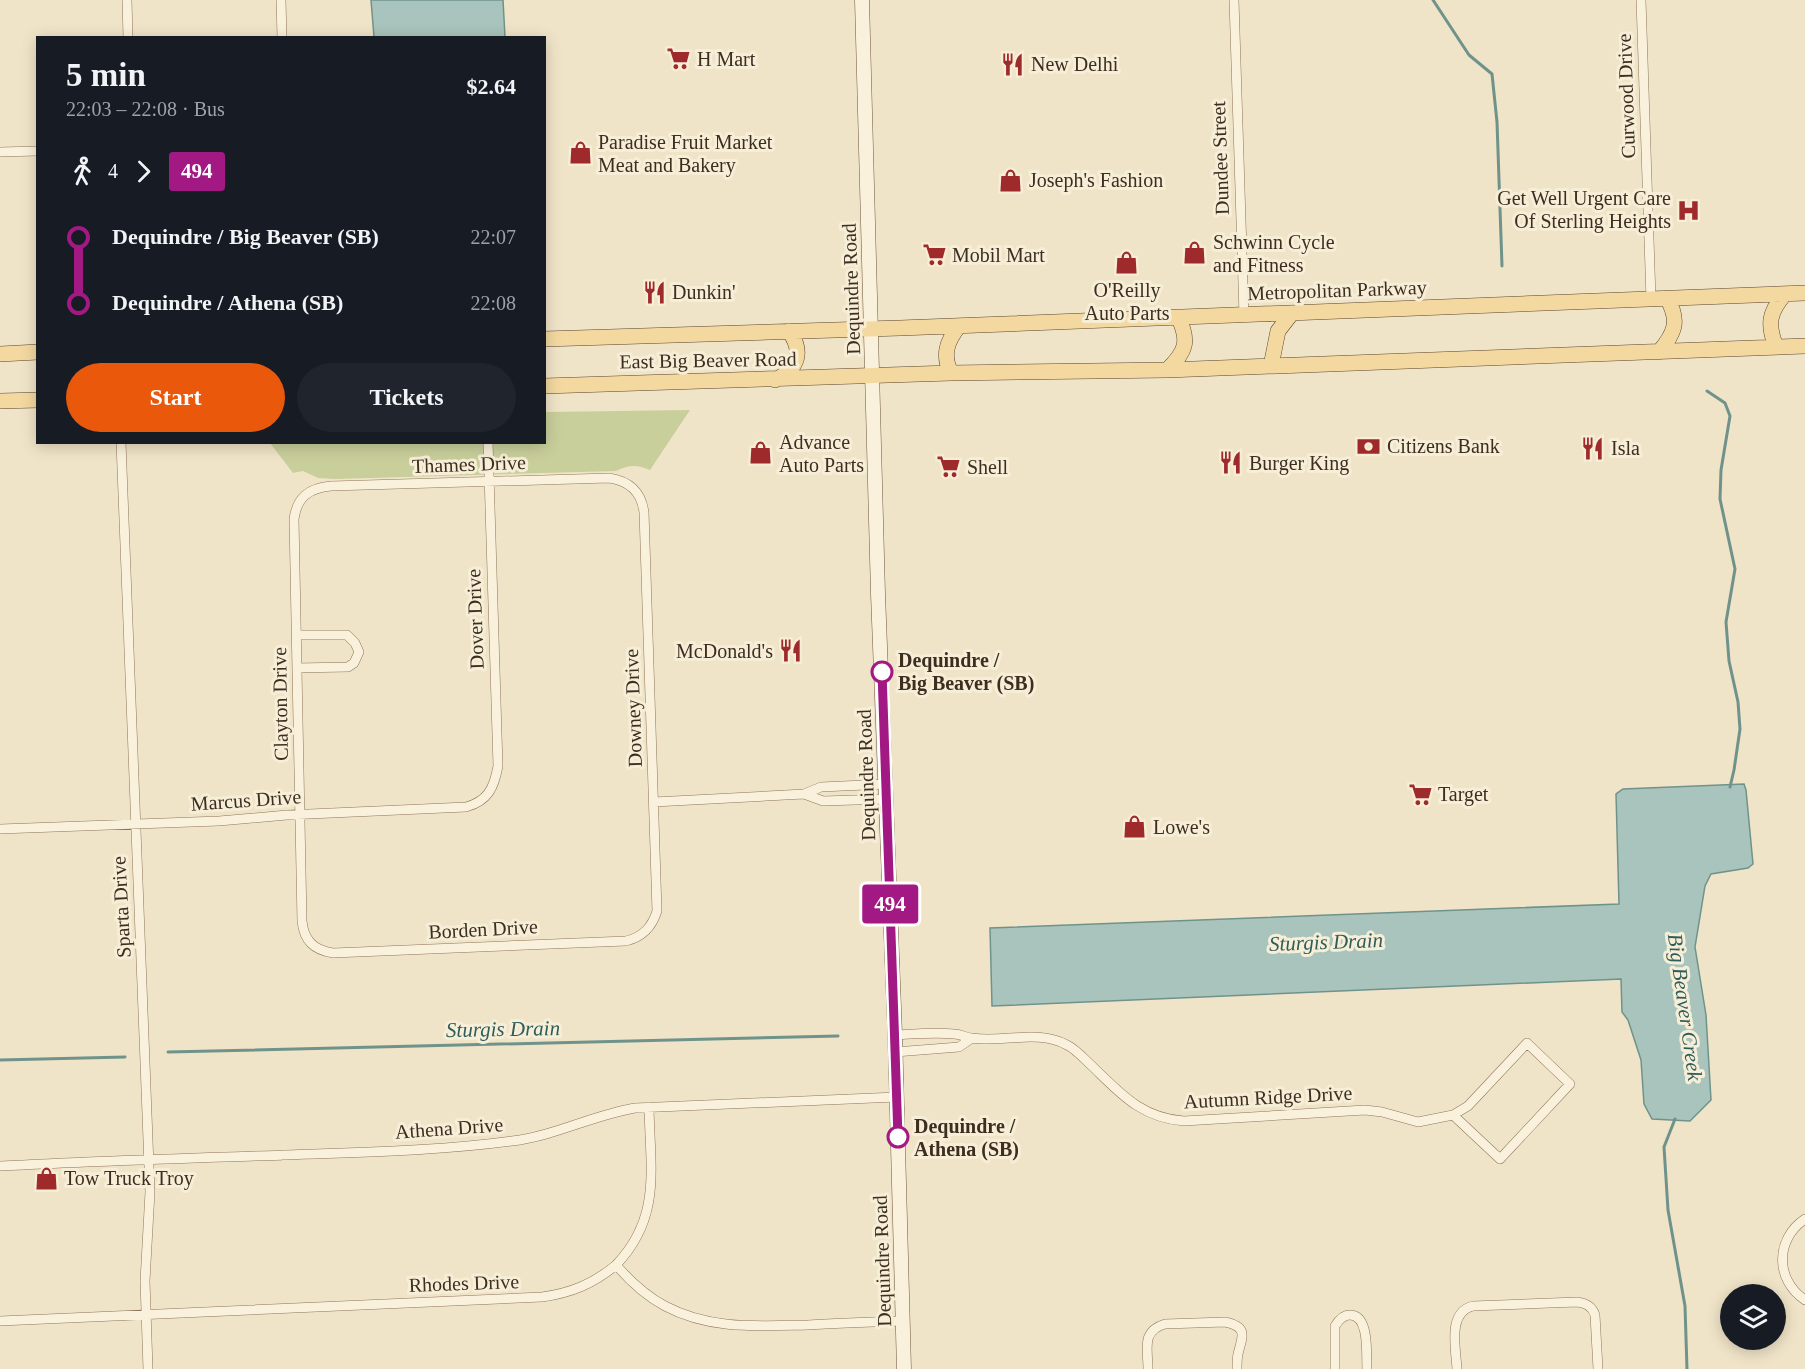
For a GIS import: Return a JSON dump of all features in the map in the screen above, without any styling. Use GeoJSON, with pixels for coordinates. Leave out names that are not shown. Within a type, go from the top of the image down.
{"type":"FeatureCollection","features":[{"type":"Feature","properties":{"kind":"main road","name":"Dequindre Road"},"geometry":{"type":"LineString","coordinates":[[862,0],[878,594],[895,1035],[904,1369]]}},
{"type":"Feature","properties":{"kind":"main road","name":"Metropolitan Parkway"},"geometry":{"type":"LineString","coordinates":[[871,329],[1805,293]]}},
{"type":"Feature","properties":{"kind":"main road"},"geometry":{"type":"LineString","coordinates":[[1776,347],[1770,328],[1770,318],[1785,294]]}},
{"type":"Feature","properties":{"kind":"main road"},"geometry":{"type":"LineString","coordinates":[[1659,352],[1672,335],[1675,325],[1673,308],[1667,298]]}},
{"type":"Feature","properties":{"kind":"main road"},"geometry":{"type":"LineString","coordinates":[[1271,366],[1278,331],[1292,313]]}},
{"type":"Feature","properties":{"kind":"main road"},"geometry":{"type":"LineString","coordinates":[[1167,370],[1177,361],[1185,345],[1183,328],[1178,317]]}},
{"type":"Feature","properties":{"kind":"main road"},"geometry":{"type":"LineString","coordinates":[[951,373],[947,366],[946,350],[959,326]]}},
{"type":"Feature","properties":{"kind":"main road","name":"East Big Beaver Road"},"geometry":{"type":"LineString","coordinates":[[546,339],[871,329]]}},
{"type":"Feature","properties":{"kind":"main road"},"geometry":{"type":"LineString","coordinates":[[775,380],[786,375],[798,354],[797,346],[789,331]]}},
{"type":"Feature","properties":{"kind":"main road"},"geometry":{"type":"LineString","coordinates":[[873,376],[1167,370],[1805,346]]}},
{"type":"Feature","properties":{"kind":"main road"},"geometry":{"type":"LineString","coordinates":[[0,354],[36,352]]}},
{"type":"Feature","properties":{"kind":"main road","name":"East Big Beaver Road"},"geometry":{"type":"LineString","coordinates":[[546,386],[873,376]]}},
{"type":"Feature","properties":{"kind":"main road"},"geometry":{"type":"LineString","coordinates":[[0,401],[36,400]]}},
{"type":"Feature","properties":{"kind":"street"},"geometry":{"type":"LineString","coordinates":[[127,0],[128,36]]}},
{"type":"Feature","properties":{"kind":"street"},"geometry":{"type":"LineString","coordinates":[[281,0],[282,36]]}},
{"type":"Feature","properties":{"kind":"street","name":"Dundee Street"},"geometry":{"type":"LineString","coordinates":[[1233,0],[1244,315]]}},
{"type":"Feature","properties":{"kind":"street","name":"Curwood Drive"},"geometry":{"type":"LineString","coordinates":[[1641,0],[1650,299]]}},
{"type":"Feature","properties":{"kind":"street"},"geometry":{"type":"LineString","coordinates":[[0,152],[36,150]]}},
{"type":"Feature","properties":{"kind":"street","name":"Sparta Drive"},"geometry":{"type":"LineString","coordinates":[[121,444],[149,1159],[150,1202],[145,1267],[148,1369]]}},
{"type":"Feature","properties":{"kind":"street","name":"Dover Drive"},"geometry":{"type":"LineString","coordinates":[[488,444],[498,766],[495,783],[490,793]]}},
{"type":"Feature","properties":{"kind":"street","name":"Thames Drive"},"geometry":{"type":"LineString","coordinates":[[303,495],[311,490],[331,486],[609,478],[626,482],[635,488]]}},
{"type":"Feature","properties":{"kind":"street","name":"Downey Drive"},"geometry":{"type":"LineString","coordinates":[[635,488],[643,503],[644,512],[654,802],[657,910],[650,927]]}},
{"type":"Feature","properties":{"kind":"street","name":"Clayton Drive"},"geometry":{"type":"LineString","coordinates":[[303,495],[296,507],[294,519],[302,921],[303,932],[314,947]]}},
{"type":"Feature","properties":{"kind":"street"},"geometry":{"type":"LineString","coordinates":[[297,635],[347,635],[356,643],[359,652],[354,663],[348,668],[297,668]]}},
{"type":"Feature","properties":{"kind":"street"},"geometry":{"type":"LineString","coordinates":[[804,795],[821,787],[886,784]]}},
{"type":"Feature","properties":{"kind":"street","name":"Marcus Drive"},"geometry":{"type":"LineString","coordinates":[[0,829],[219,821],[300,814],[466,807],[483,801],[490,793]]}},
{"type":"Feature","properties":{"kind":"street"},"geometry":{"type":"LineString","coordinates":[[654,802],[804,795],[823,801],[887,799]]}},
{"type":"Feature","properties":{"kind":"street","name":"Borden Drive"},"geometry":{"type":"LineString","coordinates":[[314,947],[333,953],[626,941],[642,935],[650,927]]}},
{"type":"Feature","properties":{"kind":"street","name":"Autumn Ridge Drive"},"geometry":{"type":"LineString","coordinates":[[895,1035],[943,1033],[972,1038],[1039,1037],[1060,1042],[1074,1050],[1143,1111],[1176,1121],[1365,1110],[1382,1112],[1418,1122],[1453,1115],[1468,1106],[1527,1043],[1570,1084],[1500,1159],[1453,1115]]}},
{"type":"Feature","properties":{"kind":"street","name":"Autumn Ridge Drive"},"geometry":{"type":"LineString","coordinates":[[895,1052],[959,1047],[972,1038]]}},
{"type":"Feature","properties":{"kind":"street","name":"Athena Drive"},"geometry":{"type":"LineString","coordinates":[[0,1166],[476,1146],[536,1137],[567,1129],[608,1113],[649,1107],[897,1096]]}},
{"type":"Feature","properties":{"kind":"street","name":"Rhodes Drive"},"geometry":{"type":"LineString","coordinates":[[0,1321],[559,1295],[594,1282],[616,1265],[636,1240],[647,1214],[652,1179],[649,1107]]}},
{"type":"Feature","properties":{"kind":"street"},"geometry":{"type":"LineString","coordinates":[[1805,1219],[1789,1235],[1782,1254],[1782,1267],[1794,1293],[1805,1300]]}},
{"type":"Feature","properties":{"kind":"street"},"geometry":{"type":"LineString","coordinates":[[616,1265],[637,1287],[662,1305],[683,1315],[714,1323],[753,1326],[903,1321]]}},
{"type":"Feature","properties":{"kind":"street"},"geometry":{"type":"LineString","coordinates":[[1457,1369],[1456,1322],[1461,1311],[1466,1307],[1577,1302],[1588,1305],[1593,1309],[1595,1315],[1598,1369]]}},
{"type":"Feature","properties":{"kind":"street"},"geometry":{"type":"LineString","coordinates":[[1335,1369],[1335,1326],[1344,1317],[1350,1315],[1364,1324],[1366,1369]]}},
{"type":"Feature","properties":{"kind":"street"},"geometry":{"type":"LineString","coordinates":[[1148,1369],[1147,1339],[1152,1330],[1158,1326],[1225,1322],[1233,1323],[1243,1335],[1237,1369]]}},
{"type":"Feature","properties":{"kind":"green space"},"geometry":{"type":"Polygon","coordinates":[[[690,410],[650,470],[633,466],[616,471],[318,478],[303,471],[293,473],[271,444],[546,444],[546,412],[690,410]]]}},
{"type":"Feature","properties":{"kind":"water"},"geometry":{"type":"Polygon","coordinates":[[[371,0],[503,0],[505,36],[374,36],[371,0]]]}},
{"type":"Feature","properties":{"kind":"water"},"geometry":{"type":"Polygon","coordinates":[[[1744,784],[1753,864],[1748,868],[1711,874],[1705,886],[1695,947],[1706,1015],[1711,1100],[1690,1121],[1652,1119],[1644,1104],[1641,1060],[1628,1020],[1622,1012],[1621,979],[992,1006],[990,928],[1619,904],[1616,794],[1623,789],[1744,784]]]}},
{"type":"Feature","properties":{"kind":"waterway","name":"Big Beaver Creek"},"geometry":{"type":"LineString","coordinates":[[1433,0],[1469,55],[1492,74],[1497,122],[1502,266]]}},
{"type":"Feature","properties":{"kind":"waterway","name":"Big Beaver Creek"},"geometry":{"type":"LineString","coordinates":[[1707,391],[1725,403],[1730,416],[1721,470],[1720,499],[1735,569],[1726,622],[1729,661],[1738,702],[1740,729],[1730,787]]}},
{"type":"Feature","properties":{"kind":"waterway","name":"Sturgis Drain"},"geometry":{"type":"LineString","coordinates":[[168,1052],[838,1036]]}},
{"type":"Feature","properties":{"kind":"waterway","name":"Sturgis Drain"},"geometry":{"type":"LineString","coordinates":[[0,1060],[125,1057]]}},
{"type":"Feature","properties":{"kind":"waterway","name":"Big Beaver Creek"},"geometry":{"type":"LineString","coordinates":[[1675,1119],[1664,1147],[1668,1210],[1685,1306],[1687,1369]]}},
{"type":"Feature","properties":{"kind":"bus line","name":"494"},"geometry":{"type":"LineString","coordinates":[[882,672],[898,1137]]}},
{"type":"Feature","properties":{"kind":"place","name":"H Mart"},"geometry":{"type":"Point","coordinates":[679,59]}},
{"type":"Feature","properties":{"kind":"place","name":"New Delhi"},"geometry":{"type":"Point","coordinates":[1013,64]}},
{"type":"Feature","properties":{"kind":"place","name":"Paradise Fruit Market Meat and Bakery"},"geometry":{"type":"Point","coordinates":[580,153]}},
{"type":"Feature","properties":{"kind":"place","name":"Joseph's Fashion"},"geometry":{"type":"Point","coordinates":[1011,180]}},
{"type":"Feature","properties":{"kind":"place","name":"Get Well Urgent Care Of Sterling Heights"},"geometry":{"type":"Point","coordinates":[1689,210]}},
{"type":"Feature","properties":{"kind":"place","name":"Schwinn Cycle and Fitness"},"geometry":{"type":"Point","coordinates":[1195,253]}},
{"type":"Feature","properties":{"kind":"place","name":"Mobil Mart"},"geometry":{"type":"Point","coordinates":[934,255]}},
{"type":"Feature","properties":{"kind":"place","name":"O'Reilly Auto Parts"},"geometry":{"type":"Point","coordinates":[1127,263]}},
{"type":"Feature","properties":{"kind":"place","name":"Dunkin'"},"geometry":{"type":"Point","coordinates":[654,292]}},
{"type":"Feature","properties":{"kind":"place","name":"Citizens Bank"},"geometry":{"type":"Point","coordinates":[1369,446]}},
{"type":"Feature","properties":{"kind":"place","name":"Isla"},"geometry":{"type":"Point","coordinates":[1593,448]}},
{"type":"Feature","properties":{"kind":"place","name":"Advance Auto Parts"},"geometry":{"type":"Point","coordinates":[761,453]}},
{"type":"Feature","properties":{"kind":"place","name":"Burger King"},"geometry":{"type":"Point","coordinates":[1231,463]}},
{"type":"Feature","properties":{"kind":"place","name":"Shell"},"geometry":{"type":"Point","coordinates":[949,467]}},
{"type":"Feature","properties":{"kind":"place","name":"McDonald's"},"geometry":{"type":"Point","coordinates":[791,651]}},
{"type":"Feature","properties":{"kind":"place","name":"Dequindre / Big Beaver (SB)"},"geometry":{"type":"Point","coordinates":[882,672]}},
{"type":"Feature","properties":{"kind":"place","name":"Target"},"geometry":{"type":"Point","coordinates":[1420,794]}},
{"type":"Feature","properties":{"kind":"place","name":"Lowe's"},"geometry":{"type":"Point","coordinates":[1135,827]}},
{"type":"Feature","properties":{"kind":"place","name":"Dequindre / Athena (SB)"},"geometry":{"type":"Point","coordinates":[898,1137]}},
{"type":"Feature","properties":{"kind":"place","name":"Tow Truck Troy"},"geometry":{"type":"Point","coordinates":[46,1178]}}]}
